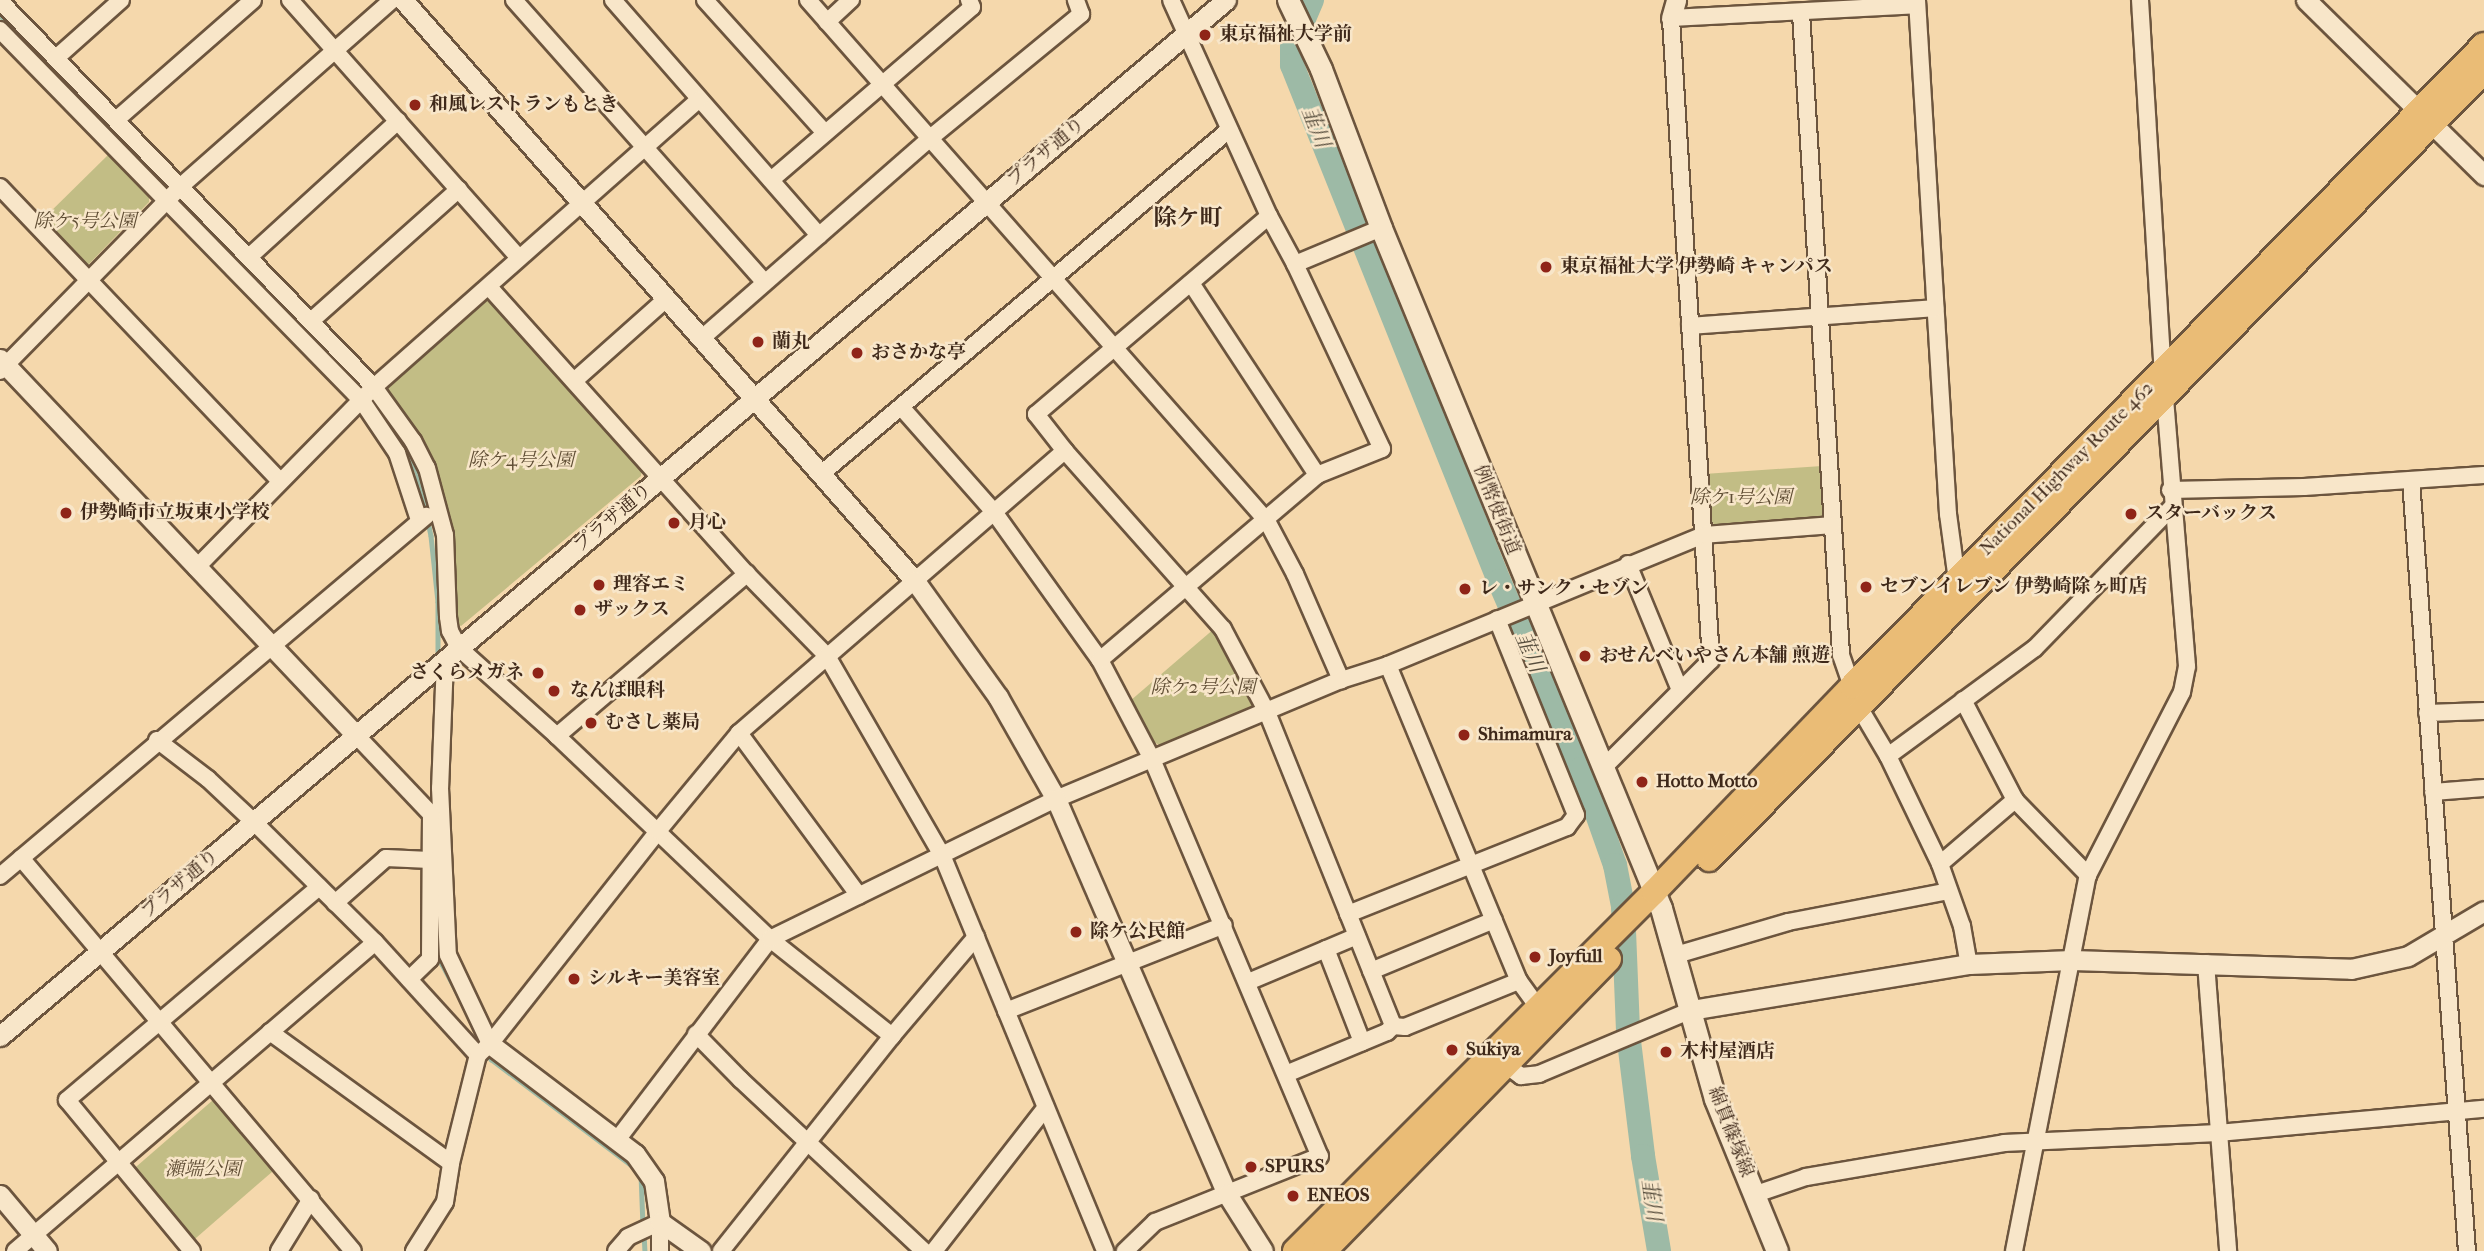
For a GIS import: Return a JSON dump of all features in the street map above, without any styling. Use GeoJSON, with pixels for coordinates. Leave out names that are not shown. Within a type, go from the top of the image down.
{"type":"FeatureCollection","features":[{"type":"Feature","properties":{"kind":"highway","name":"National Highway Route 462"},"geometry":{"type":"LineString","coordinates":[[1324,1251],[1506,1065],[1607,950],[1855,696],[2165,398],[2425,118],[2484,45]]}},
{"type":"Feature","properties":{"kind":"highway","name":"National Highway Route 462"},"geometry":{"type":"LineString","coordinates":[[1855,696],[1957,581],[2163,371],[2425,118],[2484,71]]}},
{"type":"Feature","properties":{"kind":"highway","name":"National Highway Route 462"},"geometry":{"type":"LineString","coordinates":[[1295,1251],[1537,1006],[1607,950]]}},
{"type":"Feature","properties":{"kind":"main road","name":"例幣使街道"},"geometry":{"type":"LineString","coordinates":[[1289,0],[1312,50],[1381,228],[1534,603],[1604,766],[1657,900],[1691,1010]]}},
{"type":"Feature","properties":{"kind":"main road","name":"綿貫篠塚線"},"geometry":{"type":"LineString","coordinates":[[1691,1010],[1715,1099],[1777,1251]]}},
{"type":"Feature","properties":{"kind":"street"},"geometry":{"type":"LineString","coordinates":[[56,58],[121,0]]}},
{"type":"Feature","properties":{"kind":"street"},"geometry":{"type":"LineString","coordinates":[[116,120],[253,0]]}},
{"type":"Feature","properties":{"kind":"street"},"geometry":{"type":"LineString","coordinates":[[290,0],[519,258]]}},
{"type":"Feature","properties":{"kind":"street"},"geometry":{"type":"LineString","coordinates":[[392,0],[181,186],[2,365],[430,814],[430,959],[409,979]]}},
{"type":"Feature","properties":{"kind":"street"},"geometry":{"type":"LineString","coordinates":[[403,0],[915,581],[998,697],[1056,799],[1227,1194],[1263,1251]]}},
{"type":"Feature","properties":{"kind":"street"},"geometry":{"type":"LineString","coordinates":[[514,0],[764,282]]}},
{"type":"Feature","properties":{"kind":"street"},"geometry":{"type":"LineString","coordinates":[[613,0],[819,235]]}},
{"type":"Feature","properties":{"kind":"street"},"geometry":{"type":"LineString","coordinates":[[705,0],[825,133]]}},
{"type":"Feature","properties":{"kind":"street"},"geometry":{"type":"LineString","coordinates":[[808,0],[929,139],[1056,278],[1267,521],[1295,574],[1341,680]]}},
{"type":"Feature","properties":{"kind":"street"},"geometry":{"type":"LineString","coordinates":[[827,22],[851,0]]}},
{"type":"Feature","properties":{"kind":"street"},"geometry":{"type":"LineString","coordinates":[[771,180],[972,6],[969,0]]}},
{"type":"Feature","properties":{"kind":"street"},"geometry":{"type":"LineString","coordinates":[[702,338],[929,139],[1081,13],[1076,0]]}},
{"type":"Feature","properties":{"kind":"street"},"geometry":{"type":"LineString","coordinates":[[1100,660],[1267,521],[1317,475],[1382,449],[1295,264],[1269,216],[1171,0]]}},
{"type":"Feature","properties":{"kind":"street","name":"プラザ通り"},"geometry":{"type":"LineString","coordinates":[[0,1036],[756,400],[1226,0]]}},
{"type":"Feature","properties":{"kind":"street"},"geometry":{"type":"LineString","coordinates":[[2140,0],[2163,371]]}},
{"type":"Feature","properties":{"kind":"street"},"geometry":{"type":"LineString","coordinates":[[2306,0],[2484,175]]}},
{"type":"Feature","properties":{"kind":"street"},"geometry":{"type":"LineString","coordinates":[[0,1],[374,387],[413,441],[427,468],[445,535],[452,654],[440,788],[449,956],[484,1049]]}},
{"type":"Feature","properties":{"kind":"street"},"geometry":{"type":"LineString","coordinates":[[1604,766],[1711,660],[1689,326],[1673,9],[1801,13],[1917,3],[1948,514],[1957,581]]}},
{"type":"Feature","properties":{"kind":"street"},"geometry":{"type":"LineString","coordinates":[[1801,13],[1841,655],[1855,696],[1888,756],[1940,864],[1962,926],[1969,964]]}},
{"type":"Feature","properties":{"kind":"street"},"geometry":{"type":"LineString","coordinates":[[0,30],[362,401],[397,453],[419,520]]}},
{"type":"Feature","properties":{"kind":"street"},"geometry":{"type":"LineString","coordinates":[[197,568],[374,387],[490,288],[580,202],[699,99]]}},
{"type":"Feature","properties":{"kind":"street"},"geometry":{"type":"LineString","coordinates":[[249,257],[398,121]]}},
{"type":"Feature","properties":{"kind":"street"},"geometry":{"type":"LineString","coordinates":[[821,474],[1229,130]]}},
{"type":"Feature","properties":{"kind":"street"},"geometry":{"type":"LineString","coordinates":[[0,187],[280,481]]}},
{"type":"Feature","properties":{"kind":"street"},"geometry":{"type":"LineString","coordinates":[[311,321],[459,189]]}},
{"type":"Feature","properties":{"kind":"street"},"geometry":{"type":"LineString","coordinates":[[1269,216],[1036,414],[1065,451],[1223,629],[1267,712],[1393,1026]]}},
{"type":"Feature","properties":{"kind":"street"},"geometry":{"type":"LineString","coordinates":[[1295,264],[1381,228]]}},
{"type":"Feature","properties":{"kind":"street"},"geometry":{"type":"LineString","coordinates":[[1191,283],[1317,475]]}},
{"type":"Feature","properties":{"kind":"street"},"geometry":{"type":"LineString","coordinates":[[490,288],[747,575],[827,656],[942,855],[1105,1251]]}},
{"type":"Feature","properties":{"kind":"street"},"geometry":{"type":"LineString","coordinates":[[574,381],[667,299]]}},
{"type":"Feature","properties":{"kind":"street"},"geometry":{"type":"LineString","coordinates":[[1689,326],[1935,308]]}},
{"type":"Feature","properties":{"kind":"street"},"geometry":{"type":"LineString","coordinates":[[2014,1251],[2033,1142],[2088,875],[2182,692],[2188,666],[2170,490],[2165,398]]}},
{"type":"Feature","properties":{"kind":"street"},"geometry":{"type":"LineString","coordinates":[[902,408],[994,512],[1100,660],[1152,759],[1320,1156],[1155,1223],[1125,1251]]}},
{"type":"Feature","properties":{"kind":"street"},"geometry":{"type":"LineString","coordinates":[[414,1251],[445,1202],[451,1163],[484,1049],[658,831],[740,733],[1065,451]]}},
{"type":"Feature","properties":{"kind":"street"},"geometry":{"type":"LineString","coordinates":[[2170,490],[2304,487],[2484,475]]}},
{"type":"Feature","properties":{"kind":"street"},"geometry":{"type":"LineString","coordinates":[[2411,480],[2467,1251]]}},
{"type":"Feature","properties":{"kind":"street"},"geometry":{"type":"LineString","coordinates":[[1888,756],[2035,648],[2172,507]]}},
{"type":"Feature","properties":{"kind":"street"},"geometry":{"type":"LineString","coordinates":[[0,876],[419,520],[439,509]]}},
{"type":"Feature","properties":{"kind":"street"},"geometry":{"type":"LineString","coordinates":[[617,1140],[770,939],[1056,799],[1628,564],[1703,535],[1832,525]]}},
{"type":"Feature","properties":{"kind":"street"},"geometry":{"type":"LineString","coordinates":[[1628,564],[1680,690]]}},
{"type":"Feature","properties":{"kind":"street"},"geometry":{"type":"LineString","coordinates":[[556,736],[747,575]]}},
{"type":"Feature","properties":{"kind":"street"},"geometry":{"type":"LineString","coordinates":[[1348,914],[1470,863],[1567,827],[1576,814],[1497,618]]}},
{"type":"Feature","properties":{"kind":"street"},"geometry":{"type":"LineString","coordinates":[[452,654],[556,736],[770,939],[891,1036]]}},
{"type":"Feature","properties":{"kind":"street"},"geometry":{"type":"LineString","coordinates":[[1388,664],[1519,981],[1537,1006]]}},
{"type":"Feature","properties":{"kind":"street"},"geometry":{"type":"LineString","coordinates":[[1963,700],[2015,800],[2088,875]]}},
{"type":"Feature","properties":{"kind":"street"},"geometry":{"type":"LineString","coordinates":[[2427,713],[2484,711]]}},
{"type":"Feature","properties":{"kind":"street"},"geometry":{"type":"LineString","coordinates":[[740,733],[859,896]]}},
{"type":"Feature","properties":{"kind":"street"},"geometry":{"type":"LineString","coordinates":[[157,740],[208,779],[254,822],[409,979],[484,1049],[635,1154],[654,1181],[660,1223],[660,1251]]}},
{"type":"Feature","properties":{"kind":"street"},"geometry":{"type":"LineString","coordinates":[[2433,793],[2484,788]]}},
{"type":"Feature","properties":{"kind":"street"},"geometry":{"type":"LineString","coordinates":[[1940,864],[2015,800]]}},
{"type":"Feature","properties":{"kind":"street"},"geometry":{"type":"LineString","coordinates":[[20,858],[353,1251]]}},
{"type":"Feature","properties":{"kind":"street"},"geometry":{"type":"LineString","coordinates":[[335,903],[386,858],[430,860]]}},
{"type":"Feature","properties":{"kind":"street"},"geometry":{"type":"LineString","coordinates":[[192,1251],[66,1100],[319,887]]}},
{"type":"Feature","properties":{"kind":"street"},"geometry":{"type":"LineString","coordinates":[[1676,955],[1788,922],[1949,891]]}},
{"type":"Feature","properties":{"kind":"street"},"geometry":{"type":"LineString","coordinates":[[1506,1065],[1521,1076],[1539,1074],[1616,1044],[1691,1010],[1969,964],[2072,960],[2351,969],[2408,956],[2484,911]]}},
{"type":"Feature","properties":{"kind":"street"},"geometry":{"type":"LineString","coordinates":[[1371,971],[1494,920]]}},
{"type":"Feature","properties":{"kind":"street"},"geometry":{"type":"LineString","coordinates":[[1006,1011],[1224,925]]}},
{"type":"Feature","properties":{"kind":"street"},"geometry":{"type":"LineString","coordinates":[[1248,982],[1357,936]]}},
{"type":"Feature","properties":{"kind":"street"},"geometry":{"type":"LineString","coordinates":[[721,1251],[891,1036],[976,937]]}},
{"type":"Feature","properties":{"kind":"street"},"geometry":{"type":"LineString","coordinates":[[15,1251],[375,942]]}},
{"type":"Feature","properties":{"kind":"street"},"geometry":{"type":"LineString","coordinates":[[1326,949],[1362,1042]]}},
{"type":"Feature","properties":{"kind":"street"},"geometry":{"type":"LineString","coordinates":[[2206,963],[2228,1251]]}},
{"type":"Feature","properties":{"kind":"street"},"geometry":{"type":"LineString","coordinates":[[1286,1074],[1393,1026],[1405,1027],[1519,981]]}},
{"type":"Feature","properties":{"kind":"street"},"geometry":{"type":"LineString","coordinates":[[270,1032],[451,1163]]}},
{"type":"Feature","properties":{"kind":"street"},"geometry":{"type":"LineString","coordinates":[[696,1034],[924,1251]]}},
{"type":"Feature","properties":{"kind":"street"},"geometry":{"type":"LineString","coordinates":[[934,1251],[1046,1107]]}},
{"type":"Feature","properties":{"kind":"street"},"geometry":{"type":"LineString","coordinates":[[1753,1195],[1806,1177],[2004,1143],[2218,1133],[2484,1109]]}},
{"type":"Feature","properties":{"kind":"street"},"geometry":{"type":"LineString","coordinates":[[0,1195],[47,1251]]}},
{"type":"Feature","properties":{"kind":"street"},"geometry":{"type":"LineString","coordinates":[[279,1251],[311,1199]]}},
{"type":"Feature","properties":{"kind":"street"},"geometry":{"type":"LineString","coordinates":[[616,1251],[628,1237],[660,1223]]}},
{"type":"Feature","properties":{"kind":"street"},"geometry":{"type":"LineString","coordinates":[[660,1223],[701,1251]]}},
{"type":"Feature","properties":{"kind":"green space","name":"除ケ5号公園"},"geometry":{"type":"Polygon","coordinates":[[[110,153],[149,193],[149,202],[88,265],[81,264],[40,222],[110,153]]]}},
{"type":"Feature","properties":{"kind":"green space","name":"除ケ4号公園"},"geometry":{"type":"Polygon","coordinates":[[[487,299],[493,299],[642,468],[641,476],[461,626],[454,621],[422,446],[388,392],[388,384],[487,299]]]}},
{"type":"Feature","properties":{"kind":"green space","name":"除ケ1号公園"},"geometry":{"type":"Polygon","coordinates":[[[1822,466],[1827,512],[1821,518],[1718,527],[1710,521],[1704,474],[1822,466]]]}},
{"type":"Feature","properties":{"kind":"green space","name":"除ケ2号公園"},"geometry":{"type":"Polygon","coordinates":[[[1215,628],[1254,700],[1252,707],[1159,745],[1151,740],[1130,701],[1215,628]]]}},
{"type":"Feature","properties":{"kind":"green space","name":"瀬端公園"},"geometry":{"type":"Polygon","coordinates":[[[213,1100],[274,1170],[194,1240],[133,1170],[213,1100]]]}},
{"type":"Feature","properties":{"kind":"waterway","name":"韮川"},"geometry":{"type":"LineString","coordinates":[[1312,0],[1292,47],[1292,65],[1499,581],[1581,769],[1615,865],[1623,906],[1628,1033],[1643,1156],[1659,1251]]}},
{"type":"Feature","properties":{"kind":"waterway"},"geometry":{"type":"LineString","coordinates":[[0,15],[161,182]]}},
{"type":"Feature","properties":{"kind":"waterway"},"geometry":{"type":"LineString","coordinates":[[187,208],[364,391]]}},
{"type":"Feature","properties":{"kind":"waterway"},"geometry":{"type":"LineString","coordinates":[[369,398],[417,471],[431,536],[438,602],[438,656]]}},
{"type":"Feature","properties":{"kind":"waterway"},"geometry":{"type":"LineString","coordinates":[[442,955],[442,964],[460,998]]}},
{"type":"Feature","properties":{"kind":"waterway"},"geometry":{"type":"LineString","coordinates":[[488,1053],[491,1059],[635,1168]]}},
{"type":"Feature","properties":{"kind":"waterway"},"geometry":{"type":"LineString","coordinates":[[641,1174],[643,1225]]}},
{"type":"Feature","properties":{"kind":"waterway"},"geometry":{"type":"LineString","coordinates":[[644,1233],[645,1251]]}},
{"type":"Feature","properties":{"kind":"place","name":"東京福祉大学前"},"geometry":{"type":"Point","coordinates":[1205,35]}},
{"type":"Feature","properties":{"kind":"place","name":"和風レストランもとき"},"geometry":{"type":"Point","coordinates":[415,105]}},
{"type":"Feature","properties":{"kind":"place","name":"東京福祉大学 伊勢崎 キャンパス"},"geometry":{"type":"Point","coordinates":[1546,267]}},
{"type":"Feature","properties":{"kind":"place","name":"蘭丸"},"geometry":{"type":"Point","coordinates":[758,342]}},
{"type":"Feature","properties":{"kind":"place","name":"おさかな亭"},"geometry":{"type":"Point","coordinates":[857,353]}},
{"type":"Feature","properties":{"kind":"place","name":"伊勢崎市立坂東小学校"},"geometry":{"type":"Point","coordinates":[66,513]}},
{"type":"Feature","properties":{"kind":"place","name":"スターバックス"},"geometry":{"type":"Point","coordinates":[2131,514]}},
{"type":"Feature","properties":{"kind":"place","name":"月心"},"geometry":{"type":"Point","coordinates":[674,523]}},
{"type":"Feature","properties":{"kind":"place","name":"理容エミ"},"geometry":{"type":"Point","coordinates":[599,585]}},
{"type":"Feature","properties":{"kind":"place","name":"セブンイレブン 伊勢崎除ヶ町店"},"geometry":{"type":"Point","coordinates":[1866,587]}},
{"type":"Feature","properties":{"kind":"place","name":"レ・サンク・セゾン"},"geometry":{"type":"Point","coordinates":[1465,589]}},
{"type":"Feature","properties":{"kind":"place","name":"ザックス"},"geometry":{"type":"Point","coordinates":[580,610]}},
{"type":"Feature","properties":{"kind":"place","name":"おせんベいやさん本舗 煎遊"},"geometry":{"type":"Point","coordinates":[1585,656]}},
{"type":"Feature","properties":{"kind":"place","name":"さくらメガネ"},"geometry":{"type":"Point","coordinates":[538,673]}},
{"type":"Feature","properties":{"kind":"place","name":"なんば眼科"},"geometry":{"type":"Point","coordinates":[554,691]}},
{"type":"Feature","properties":{"kind":"place","name":"むさし薬局"},"geometry":{"type":"Point","coordinates":[591,723]}},
{"type":"Feature","properties":{"kind":"place","name":"Shimamura"},"geometry":{"type":"Point","coordinates":[1464,735]}},
{"type":"Feature","properties":{"kind":"place","name":"Hotto Motto"},"geometry":{"type":"Point","coordinates":[1642,782]}},
{"type":"Feature","properties":{"kind":"place","name":"除ケ公民館"},"geometry":{"type":"Point","coordinates":[1076,932]}},
{"type":"Feature","properties":{"kind":"place","name":"Joyfull"},"geometry":{"type":"Point","coordinates":[1535,957]}},
{"type":"Feature","properties":{"kind":"place","name":"シルキー美容室"},"geometry":{"type":"Point","coordinates":[574,979]}},
{"type":"Feature","properties":{"kind":"place","name":"Sukiya"},"geometry":{"type":"Point","coordinates":[1452,1050]}},
{"type":"Feature","properties":{"kind":"place","name":"木村屋酒店"},"geometry":{"type":"Point","coordinates":[1666,1052]}},
{"type":"Feature","properties":{"kind":"place","name":"SPURS"},"geometry":{"type":"Point","coordinates":[1251,1167]}},
{"type":"Feature","properties":{"kind":"place","name":"ENEOS"},"geometry":{"type":"Point","coordinates":[1293,1196]}},
{"type":"Feature","properties":{"kind":"district","name":"除ケ町"},"geometry":{"type":"Point","coordinates":[1188,218]}}]}
